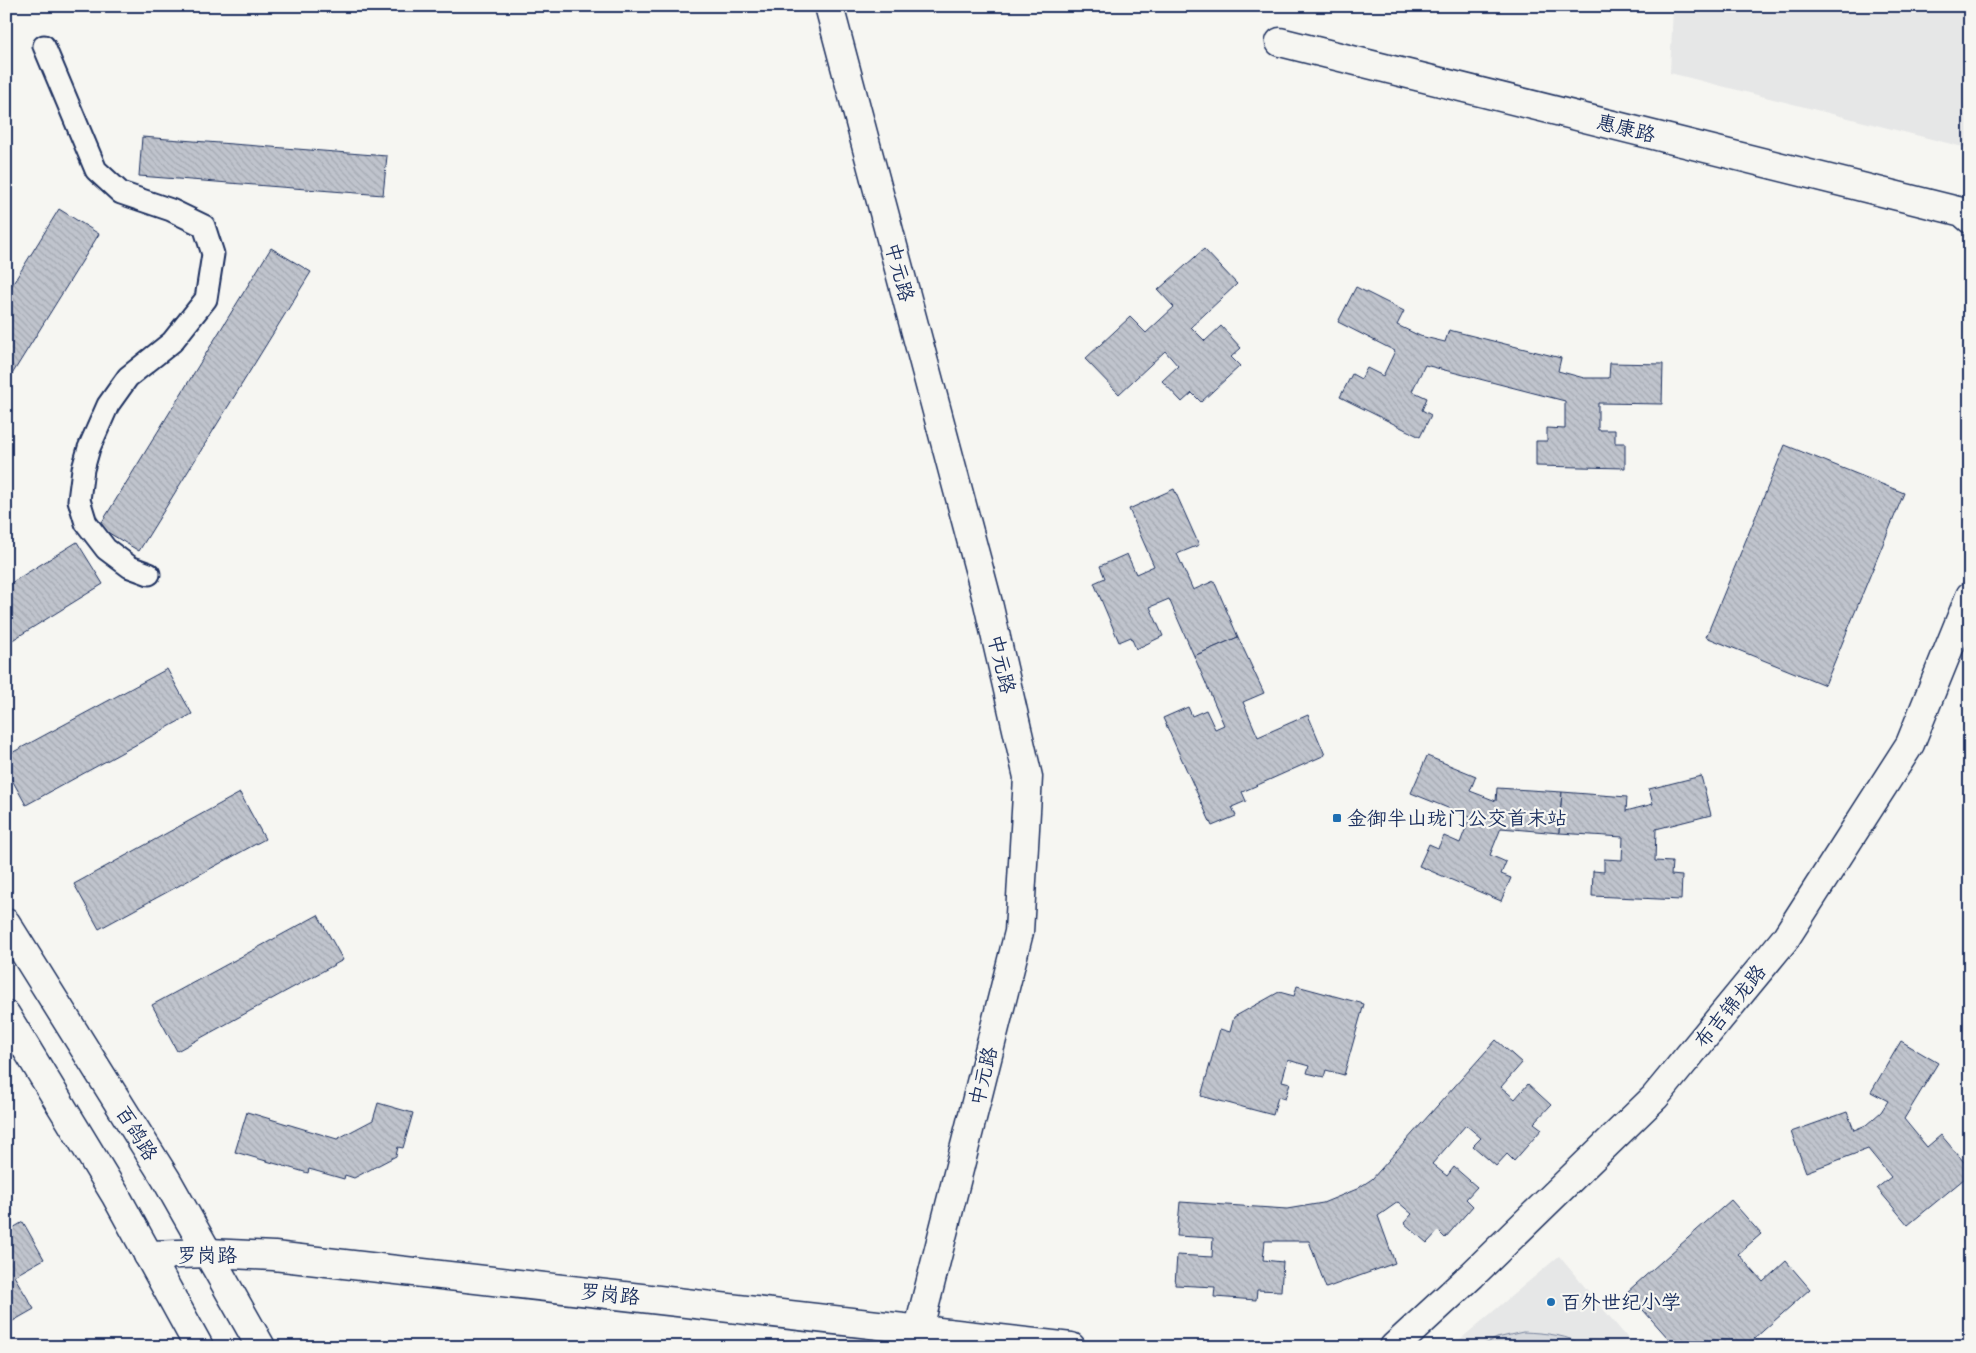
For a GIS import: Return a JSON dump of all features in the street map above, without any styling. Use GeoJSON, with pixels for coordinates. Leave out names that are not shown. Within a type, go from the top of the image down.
{"type":"FeatureCollection","features":[{"type":"Feature","properties":{"kind":"street","name":"中元路"},"geometry":{"type":"LineString","coordinates":[[829,6],[988,604],[1028,777],[1019,932],[919,1328]]}},
{"type":"Feature","properties":{"kind":"street","name":"惠康路"},"geometry":{"type":"LineString","coordinates":[[1280,42],[1962,212],[1970,219]]}},
{"type":"Feature","properties":{"kind":"street"},"geometry":{"type":"LineString","coordinates":[[44,46],[96,170],[121,193],[171,210],[204,226],[213,254],[206,299],[172,342],[128,377],[108,405],[83,469],[79,500],[86,523],[106,549],[130,567],[149,574]]}},
{"type":"Feature","properties":{"kind":"street","name":"布吉锦龙路"},"geometry":{"type":"LineString","coordinates":[[1394,1347],[1472,1275],[1655,1097],[1785,939],[1910,744],[1970,596]]}},
{"type":"Feature","properties":{"kind":"street","name":"百鸽路"},"geometry":{"type":"LineString","coordinates":[[6,923],[166,1179],[261,1347]]}},
{"type":"Feature","properties":{"kind":"street"},"geometry":{"type":"LineString","coordinates":[[6,1015],[116,1196],[200,1347]]}},
{"type":"Feature","properties":{"kind":"street","name":"罗岗路"},"geometry":{"type":"LineString","coordinates":[[148,1255],[209,1253],[274,1256],[919,1328],[1071,1347]]}},
{"type":"Feature","properties":{"kind":"shaded area"},"geometry":{"type":"Polygon","coordinates":[[[1673,6],[1970,6],[1970,146],[1967,148],[1670,73],[1673,6]]]}},
{"type":"Feature","properties":{"kind":"shaded area","name":"百外世纪小学"},"geometry":{"type":"Polygon","coordinates":[[[1559,1256],[1635,1347],[1451,1347],[1559,1256]]]}},
{"type":"Feature","properties":{"kind":"shaded area"},"geometry":{"type":"Polygon","coordinates":[[[1523,1332],[1557,1335],[1588,1347],[1479,1347],[1497,1338],[1523,1332]]]}},
{"type":"Feature","properties":{"kind":"building"},"geometry":{"type":"Polygon","coordinates":[[[142,137],[387,156],[383,195],[139,176],[142,137]]]}},
{"type":"Feature","properties":{"kind":"building"},"geometry":{"type":"Polygon","coordinates":[[[59,209],[99,234],[6,384],[6,295],[59,209]]]}},
{"type":"Feature","properties":{"kind":"building"},"geometry":{"type":"Polygon","coordinates":[[[271,248],[311,272],[139,551],[99,527],[271,248]]]}},
{"type":"Feature","properties":{"kind":"building"},"geometry":{"type":"Polygon","coordinates":[[[1204,249],[1237,284],[1191,327],[1205,341],[1221,326],[1241,348],[1231,357],[1240,366],[1201,402],[1192,393],[1182,402],[1162,381],[1178,366],[1165,351],[1119,394],[1085,359],[1130,317],[1146,333],[1174,307],[1158,290],[1204,249]]]}},
{"type":"Feature","properties":{"kind":"building"},"geometry":{"type":"Polygon","coordinates":[[[1356,287],[1404,311],[1397,325],[1420,336],[1445,342],[1449,330],[1561,358],[1558,371],[1584,378],[1609,378],[1610,363],[1663,364],[1662,404],[1598,403],[1598,430],[1615,430],[1615,443],[1625,443],[1625,468],[1536,466],[1536,441],[1547,441],[1547,428],[1565,429],[1565,401],[1425,365],[1412,391],[1427,398],[1422,410],[1431,415],[1420,437],[1340,397],[1352,374],[1361,379],[1367,368],[1383,376],[1395,351],[1338,322],[1356,287]]]}},
{"type":"Feature","properties":{"kind":"building"},"geometry":{"type":"Polygon","coordinates":[[[1785,445],[1904,493],[1825,685],[1706,637],[1785,445]]]}},
{"type":"Feature","properties":{"kind":"building"},"geometry":{"type":"Polygon","coordinates":[[[1174,489],[1199,545],[1177,554],[1193,590],[1214,581],[1238,637],[1194,656],[1169,599],[1150,607],[1163,636],[1136,649],[1131,637],[1119,642],[1094,583],[1105,578],[1100,566],[1127,554],[1136,574],[1154,566],[1129,509],[1174,489]]]}},
{"type":"Feature","properties":{"kind":"building"},"geometry":{"type":"Polygon","coordinates":[[[77,542],[103,584],[6,644],[6,586],[77,542]]]}},
{"type":"Feature","properties":{"kind":"building"},"geometry":{"type":"Polygon","coordinates":[[[1238,637],[1264,693],[1243,702],[1258,737],[1308,715],[1325,755],[1242,792],[1246,801],[1232,807],[1236,816],[1212,826],[1163,718],[1188,707],[1192,716],[1206,710],[1215,729],[1224,725],[1194,656],[1238,637]]]}},
{"type":"Feature","properties":{"kind":"building"},"geometry":{"type":"Polygon","coordinates":[[[167,669],[192,714],[26,805],[6,769],[6,756],[167,669]]]}},
{"type":"Feature","properties":{"kind":"building"},"geometry":{"type":"Polygon","coordinates":[[[1427,756],[1476,776],[1470,791],[1496,801],[1497,788],[1562,792],[1559,833],[1501,828],[1490,855],[1506,862],[1501,874],[1511,878],[1501,901],[1419,866],[1429,844],[1438,848],[1444,836],[1460,843],[1470,817],[1411,793],[1427,756]]]}},
{"type":"Feature","properties":{"kind":"building"},"geometry":{"type":"Polygon","coordinates":[[[1701,776],[1711,815],[1656,829],[1655,861],[1672,862],[1671,875],[1682,876],[1681,900],[1592,896],[1593,871],[1604,872],[1604,859],[1622,860],[1623,837],[1559,833],[1562,792],[1627,797],[1626,811],[1653,804],[1649,789],[1701,776]]]}},
{"type":"Feature","properties":{"kind":"building"},"geometry":{"type":"Polygon","coordinates":[[[240,793],[265,839],[99,929],[74,884],[240,793]]]}},
{"type":"Feature","properties":{"kind":"building"},"geometry":{"type":"Polygon","coordinates":[[[318,915],[343,960],[177,1051],[152,1005],[318,915]]]}},
{"type":"Feature","properties":{"kind":"building"},"geometry":{"type":"Polygon","coordinates":[[[1297,986],[1364,1004],[1344,1075],[1326,1070],[1324,1077],[1307,1073],[1309,1066],[1288,1060],[1282,1081],[1290,1083],[1285,1099],[1278,1097],[1273,1115],[1201,1096],[1220,1029],[1230,1032],[1234,1017],[1279,992],[1294,996],[1297,986]]]}},
{"type":"Feature","properties":{"kind":"building"},"geometry":{"type":"Polygon","coordinates":[[[1496,1040],[1522,1063],[1501,1087],[1515,1099],[1528,1084],[1551,1105],[1534,1123],[1542,1129],[1514,1161],[1507,1154],[1496,1166],[1473,1146],[1481,1138],[1466,1125],[1432,1164],[1447,1176],[1454,1167],[1477,1187],[1466,1199],[1473,1206],[1445,1238],[1438,1231],[1427,1243],[1404,1223],[1412,1214],[1398,1202],[1378,1216],[1395,1263],[1326,1288],[1309,1241],[1265,1241],[1263,1260],[1283,1262],[1281,1291],[1257,1290],[1256,1300],[1214,1297],[1215,1287],[1175,1285],[1177,1255],[1212,1257],[1213,1238],[1177,1236],[1180,1202],[1287,1209],[1323,1203],[1357,1189],[1372,1179],[1496,1040]]]}},
{"type":"Feature","properties":{"kind":"building"},"geometry":{"type":"Polygon","coordinates":[[[1901,1041],[1938,1063],[1904,1119],[1927,1147],[1941,1135],[1970,1169],[1970,1174],[1908,1225],[1877,1188],[1891,1177],[1868,1149],[1806,1172],[1791,1132],[1847,1112],[1854,1130],[1866,1125],[1881,1112],[1888,1101],[1871,1092],[1901,1041]]]}},
{"type":"Feature","properties":{"kind":"building"},"geometry":{"type":"Polygon","coordinates":[[[378,1103],[413,1113],[403,1148],[398,1147],[396,1156],[354,1178],[345,1175],[344,1179],[309,1169],[308,1173],[235,1152],[247,1112],[337,1139],[373,1120],[378,1103]]]}},
{"type":"Feature","properties":{"kind":"building"},"geometry":{"type":"Polygon","coordinates":[[[1731,1200],[1761,1234],[1738,1254],[1763,1282],[1786,1261],[1810,1289],[1745,1347],[1676,1347],[1627,1292],[1731,1200]]]}},
{"type":"Feature","properties":{"kind":"building"},"geometry":{"type":"Polygon","coordinates":[[[23,1222],[44,1259],[14,1276],[34,1309],[6,1325],[6,1232],[23,1222]]]}},
{"type":"Feature","properties":{"kind":"place","name":"金御半山珑门公交首末站"},"geometry":{"type":"Point","coordinates":[1337,818]}},
{"type":"Feature","properties":{"kind":"place","name":"百外世纪小学"},"geometry":{"type":"Point","coordinates":[1551,1302]}}]}
